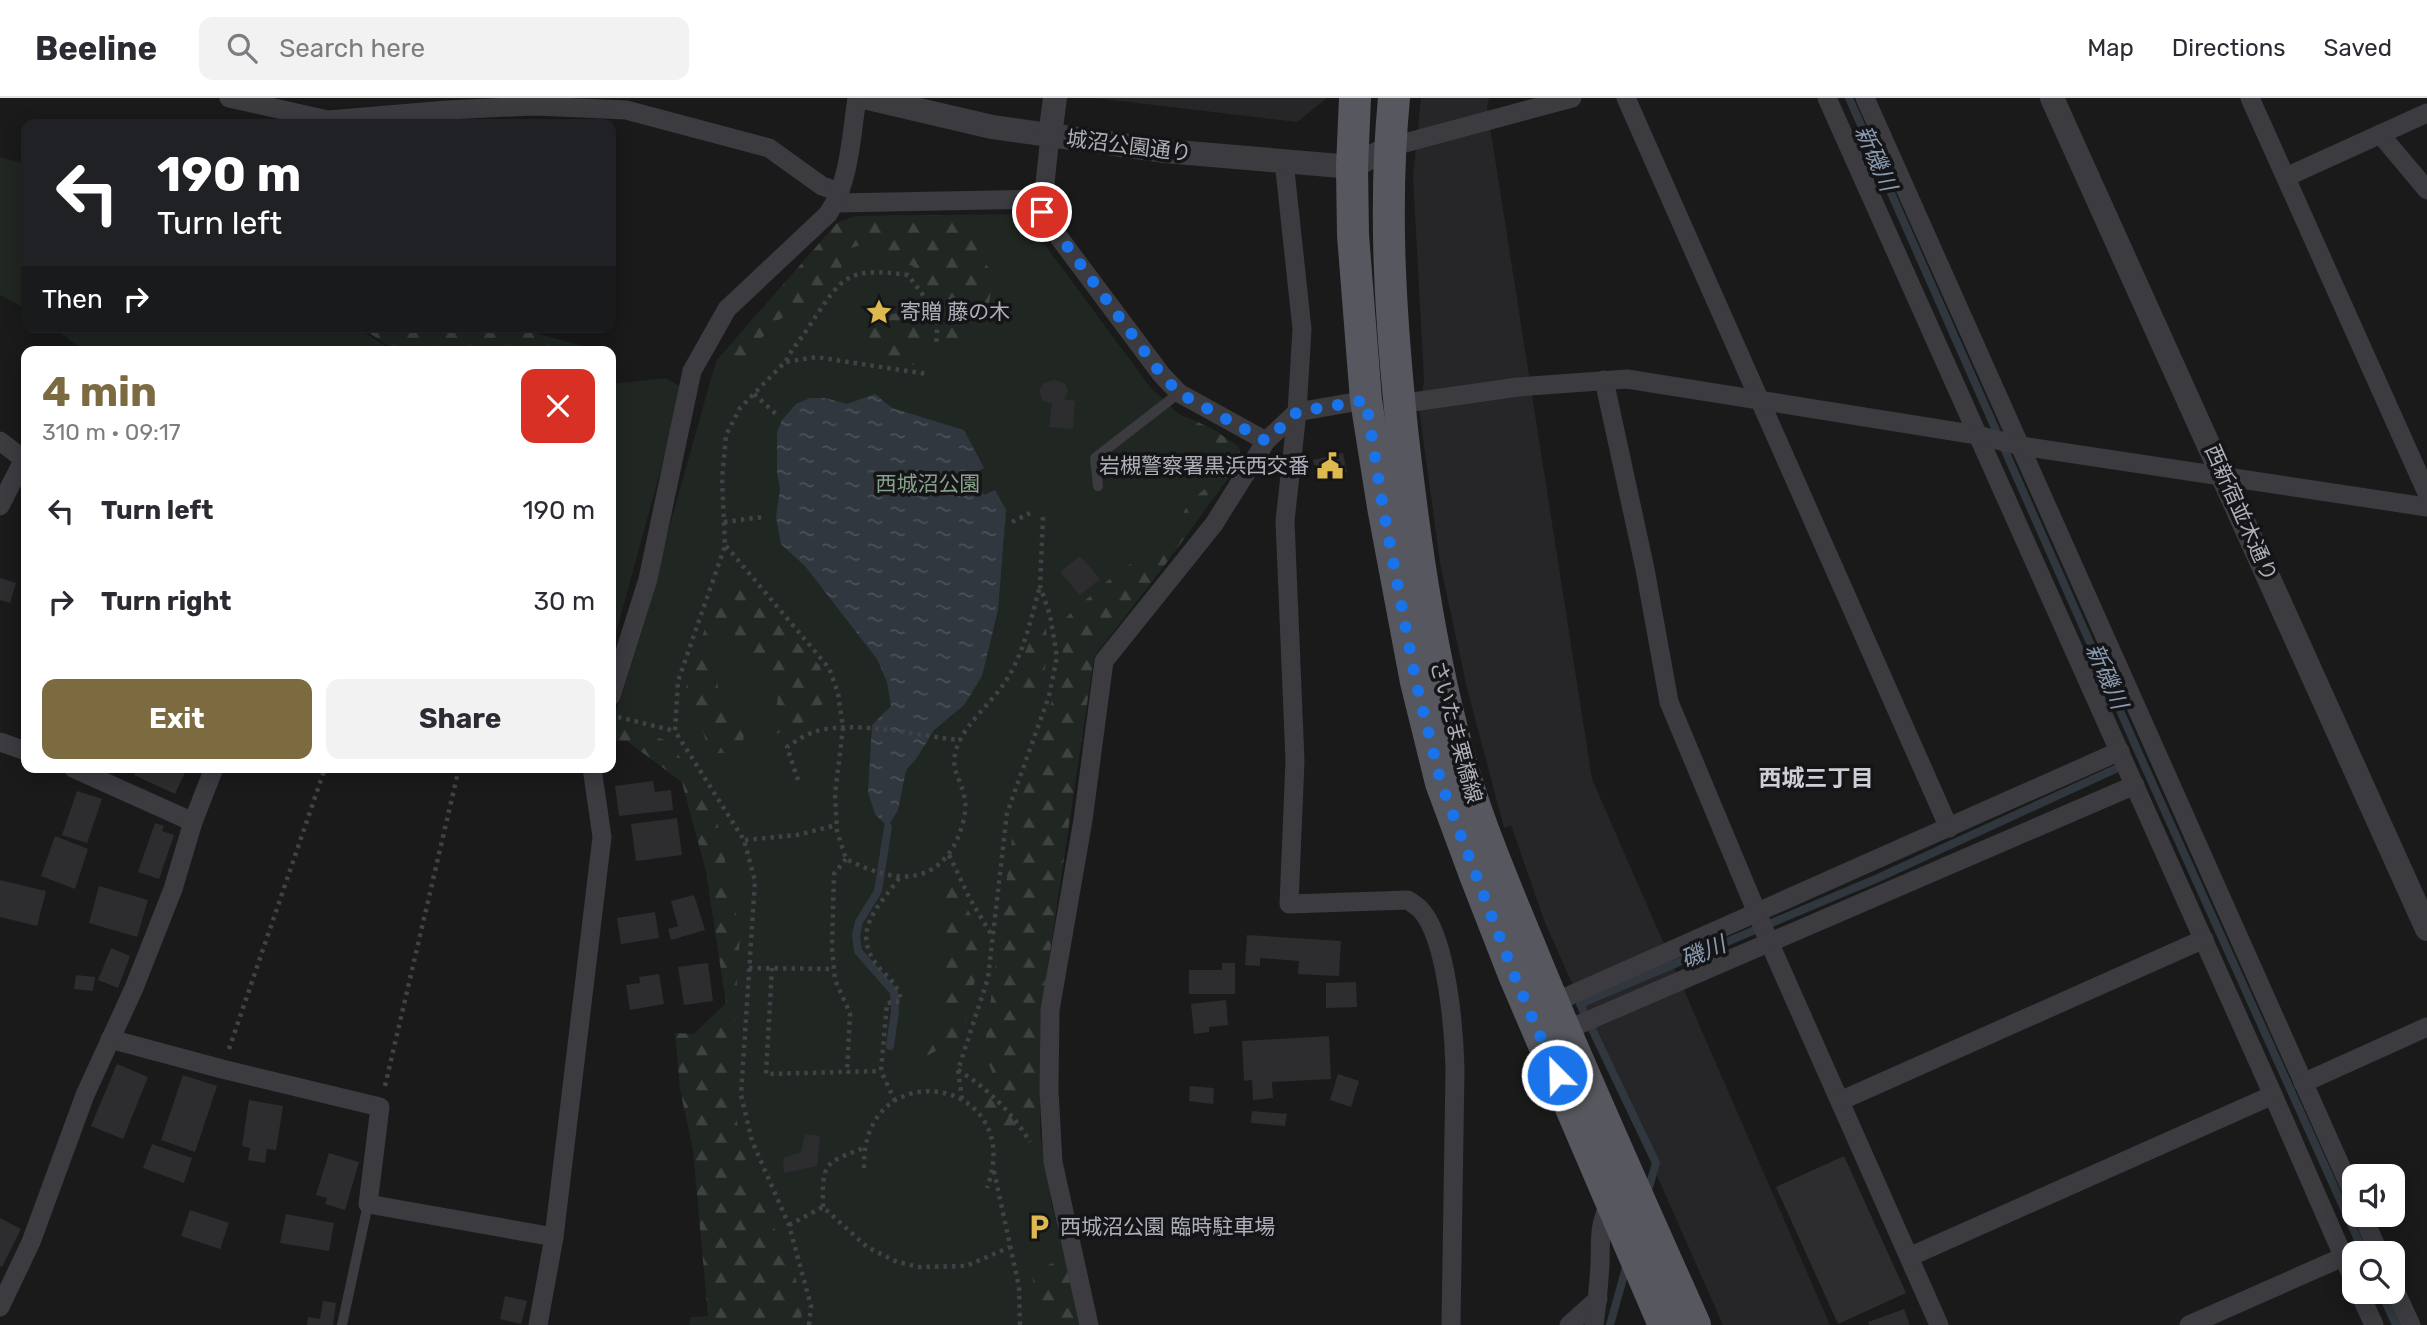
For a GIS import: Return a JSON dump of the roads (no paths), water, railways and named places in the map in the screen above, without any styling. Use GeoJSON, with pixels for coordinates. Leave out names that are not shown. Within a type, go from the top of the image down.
{"type":"FeatureCollection","features":[{"type":"Feature","properties":{"kind":"main road","name":"さいたま栗橋線"},"geometry":{"type":"LineString","coordinates":[[1355,98],[1353,235],[1366,400],[1383,508],[1416,682],[1441,783],[1514,975],[1664,1325]]}},
{"type":"Feature","properties":{"kind":"main road","name":"さいたま栗橋線"},"geometry":{"type":"LineString","coordinates":[[1394,98],[1388,233],[1392,324],[1412,514],[1438,673],[1474,801],[1496,865],[1559,1017],[1695,1325]]}},
{"type":"Feature","properties":{"kind":"street"},"geometry":{"type":"LineString","coordinates":[[229,98],[324,119]]}},
{"type":"Feature","properties":{"kind":"street"},"geometry":{"type":"LineString","coordinates":[[616,680],[648,579],[692,371],[727,309],[828,214],[838,197],[857,98]]}},
{"type":"Feature","properties":{"kind":"street","name":"城沼公園通り"},"geometry":{"type":"LineString","coordinates":[[868,98],[900,102],[992,127],[1050,136],[1165,151],[1352,167]]}},
{"type":"Feature","properties":{"kind":"street"},"geometry":{"type":"LineString","coordinates":[[1055,98],[1042,199],[1042,212],[1049,224],[1161,374],[1179,393],[1266,441]]}},
{"type":"Feature","properties":{"kind":"street"},"geometry":{"type":"LineString","coordinates":[[1352,167],[1390,147],[1572,98]]}},
{"type":"Feature","properties":{"kind":"street"},"geometry":{"type":"LineString","coordinates":[[1626,98],[1949,828]]}},
{"type":"Feature","properties":{"kind":"street"},"geometry":{"type":"LineString","coordinates":[[1826,98],[2204,939],[2342,1255]]}},
{"type":"Feature","properties":{"kind":"street"},"geometry":{"type":"LineString","coordinates":[[1866,98],[2342,1169]]}},
{"type":"Feature","properties":{"kind":"street","name":"西新宿並木通り"},"geometry":{"type":"LineString","coordinates":[[2052,98],[2427,929]]}},
{"type":"Feature","properties":{"kind":"street"},"geometry":{"type":"LineString","coordinates":[[2250,98],[2427,492]]}},
{"type":"Feature","properties":{"kind":"street"},"geometry":{"type":"LineString","coordinates":[[340,119],[534,106],[626,110],[769,148],[838,197],[1042,199]]}},
{"type":"Feature","properties":{"kind":"street"},"geometry":{"type":"LineString","coordinates":[[2286,177],[2427,113]]}},
{"type":"Feature","properties":{"kind":"street"},"geometry":{"type":"LineString","coordinates":[[2380,134],[2427,190]]}},
{"type":"Feature","properties":{"kind":"street"},"geometry":{"type":"LineString","coordinates":[[1284,161],[1302,329],[1297,412],[1285,521],[1295,761],[1289,904],[1408,900],[1421,909],[1437,942],[1451,1015],[1455,1069],[1451,1325]]}},
{"type":"Feature","properties":{"kind":"street"},"geometry":{"type":"LineString","coordinates":[[1399,404],[1518,387],[1626,379],[1977,435],[2021,446],[2427,507]]}},
{"type":"Feature","properties":{"kind":"street"},"geometry":{"type":"LineString","coordinates":[[1605,380],[1645,569],[1669,702],[1757,914],[1938,1325]]}},
{"type":"Feature","properties":{"kind":"street"},"geometry":{"type":"LineString","coordinates":[[1089,1325],[1053,1162],[1049,1091],[1050,1010],[1083,820],[1104,661],[1214,524],[1266,441],[1297,412],[1366,400]]}},
{"type":"Feature","properties":{"kind":"street"},"geometry":{"type":"LineString","coordinates":[[0,441],[21,457]]}},
{"type":"Feature","properties":{"kind":"street"},"geometry":{"type":"LineString","coordinates":[[0,506],[21,467]]}},
{"type":"Feature","properties":{"kind":"street"},"geometry":{"type":"LineString","coordinates":[[0,742],[21,749]]}},
{"type":"Feature","properties":{"kind":"street"},"geometry":{"type":"LineString","coordinates":[[1559,1017],[1757,914],[2120,751]]}},
{"type":"Feature","properties":{"kind":"street"},"geometry":{"type":"LineString","coordinates":[[84,773],[194,822]]}},
{"type":"Feature","properties":{"kind":"street"},"geometry":{"type":"LineString","coordinates":[[0,1307],[31,1242],[85,1095],[134,988],[173,889],[212,773]]}},
{"type":"Feature","properties":{"kind":"street"},"geometry":{"type":"LineString","coordinates":[[538,1325],[554,1237],[602,837],[593,773]]}},
{"type":"Feature","properties":{"kind":"street"},"geometry":{"type":"LineString","coordinates":[[1559,1017],[1770,944],[2135,785]]}},
{"type":"Feature","properties":{"kind":"street"},"geometry":{"type":"LineString","coordinates":[[1840,1101],[2204,939]]}},
{"type":"Feature","properties":{"kind":"street"},"geometry":{"type":"LineString","coordinates":[[2304,1083],[2427,1027]]}},
{"type":"Feature","properties":{"kind":"street"},"geometry":{"type":"LineString","coordinates":[[110,1039],[380,1107],[368,1204],[554,1237]]}},
{"type":"Feature","properties":{"kind":"street"},"geometry":{"type":"LineString","coordinates":[[1909,1257],[2273,1095]]}},
{"type":"Feature","properties":{"kind":"street"},"geometry":{"type":"LineString","coordinates":[[1594,1325],[1598,1299],[1599,1234],[1611,1200]]}},
{"type":"Feature","properties":{"kind":"street"},"geometry":{"type":"LineString","coordinates":[[2189,1325],[2342,1257]]}},
{"type":"Feature","properties":{"kind":"street"},"geometry":{"type":"LineString","coordinates":[[1569,1325],[1598,1299]]}},
{"type":"Feature","properties":{"kind":"street"},"geometry":{"type":"LineString","coordinates":[[2364,1304],[2374,1325]]}},
{"type":"Feature","properties":{"kind":"street"},"geometry":{"type":"LineString","coordinates":[[2401,1304],[2410,1325]]}},
{"type":"Feature","properties":{"kind":"lane"},"geometry":{"type":"LineString","coordinates":[[1098,486],[1095,458],[1179,393]]}},
{"type":"Feature","properties":{"kind":"lane"},"geometry":{"type":"LineString","coordinates":[[342,1325],[368,1204]]}},
{"type":"Feature","properties":{"kind":"water"},"geometry":{"type":"Polygon","coordinates":[[[875,394],[892,408],[964,430],[984,468],[973,474],[984,495],[995,490],[1006,510],[998,610],[982,676],[964,705],[934,730],[906,770],[898,810],[888,827],[875,814],[868,792],[872,725],[891,706],[887,682],[877,659],[805,566],[781,544],[776,517],[780,489],[777,472],[777,432],[782,420],[796,404],[810,398],[825,398],[847,404],[875,394]]]}},
{"type":"Feature","properties":{"kind":"waterway","name":"新磯川"},"geometry":{"type":"LineString","coordinates":[[1849,98],[2359,1241]]}},
{"type":"Feature","properties":{"kind":"waterway","name":"磯川"},"geometry":{"type":"LineString","coordinates":[[1647,1194],[1656,1163],[1580,1004],[1878,878],[2124,765]]}},
{"type":"Feature","properties":{"kind":"waterway"},"geometry":{"type":"LineString","coordinates":[[888,827],[878,891],[859,922],[856,935],[858,951],[894,992],[895,1011],[890,1046]]}},
{"type":"Feature","properties":{"kind":"waterway","name":"磯川"},"geometry":{"type":"LineString","coordinates":[[1610,1325],[1627,1264]]}},
{"type":"Feature","properties":{"kind":"waterway","name":"新磯川"},"geometry":{"type":"LineString","coordinates":[[2386,1304],[2396,1325]]}},
{"type":"Feature","properties":{"kind":"place","name":"寄贈 藤の木"},"geometry":{"type":"Point","coordinates":[879,312]}},
{"type":"Feature","properties":{"kind":"place","name":"岩槻警察署黒浜西交番"},"geometry":{"type":"Point","coordinates":[1330,466]}},
{"type":"Feature","properties":{"kind":"place","name":"西城沼公園 臨時駐車場"},"geometry":{"type":"Point","coordinates":[1039,1227]}},
{"type":"Feature","properties":{"kind":"district","name":"西城三丁目"},"geometry":{"type":"Point","coordinates":[1816,778]}},
{"type":"Feature","properties":{"kind":"park label","name":"西城沼公園"},"geometry":{"type":"Point","coordinates":[928,484]}}]}
